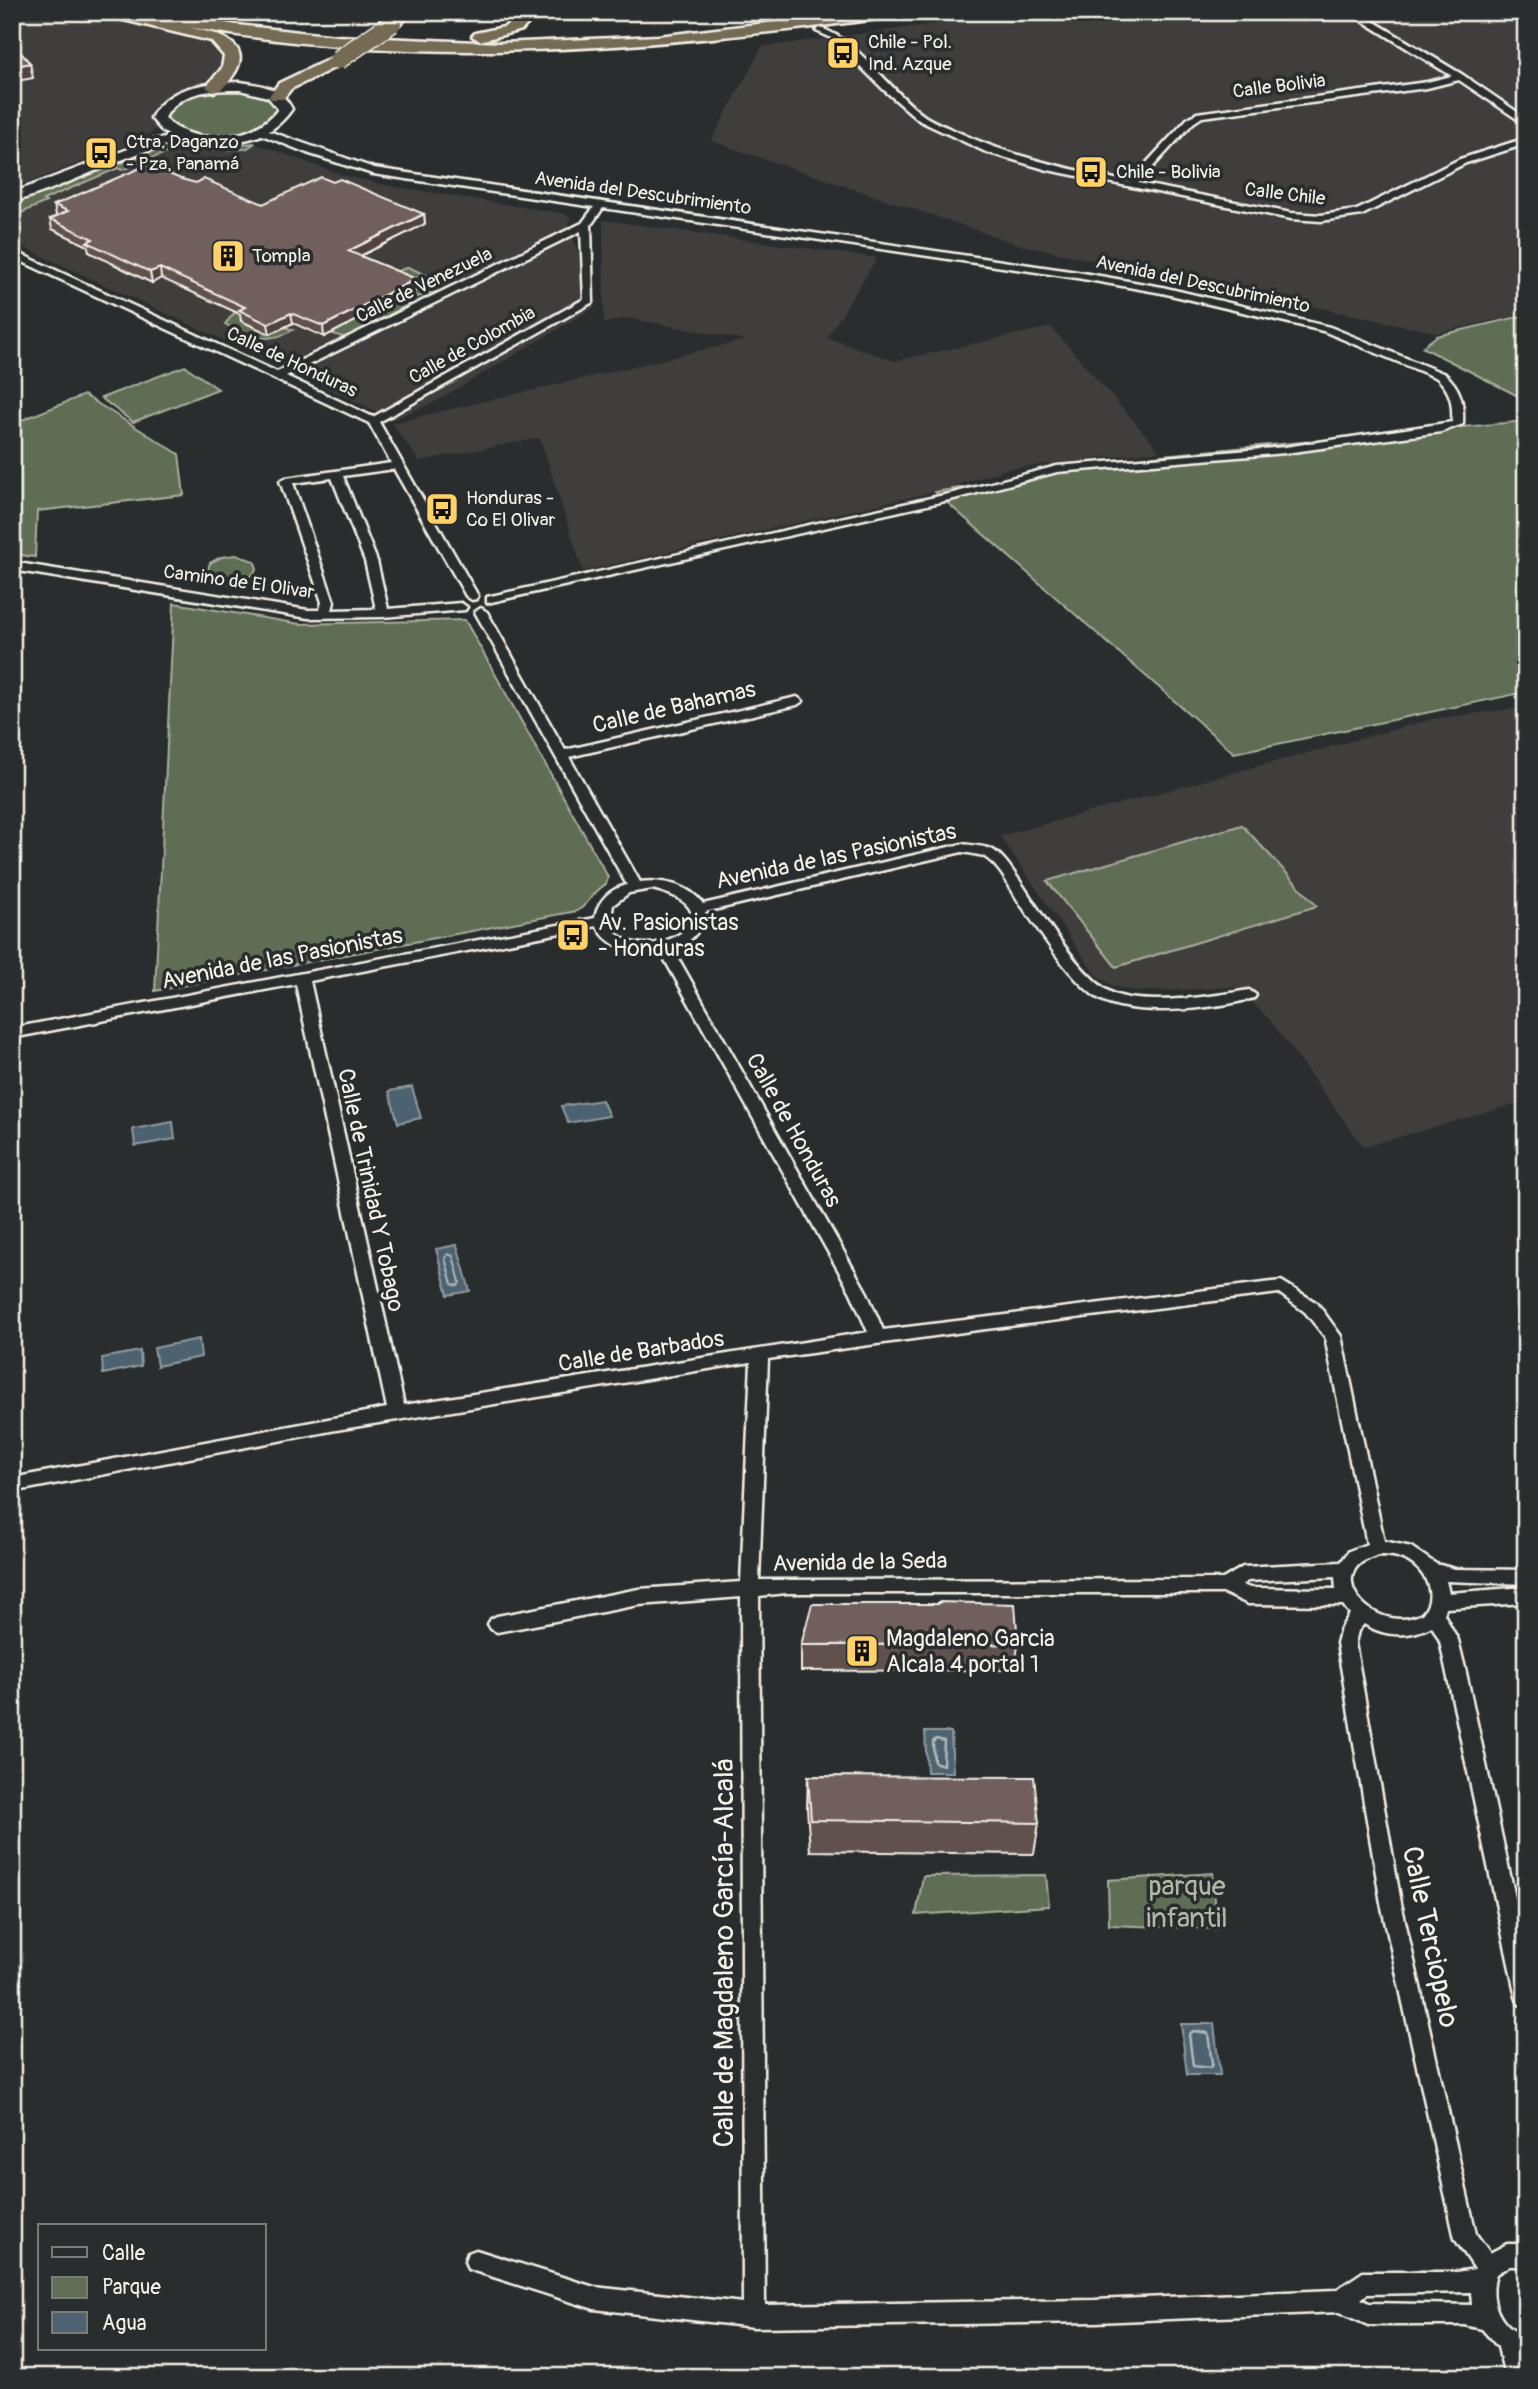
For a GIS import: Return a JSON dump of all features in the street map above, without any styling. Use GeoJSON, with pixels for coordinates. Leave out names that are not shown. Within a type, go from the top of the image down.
{"type":"FeatureCollection","features":[{"type":"Feature","properties":{"kind":"highway"},"geometry":{"type":"LineString","coordinates":[[108,12],[216,38],[228,45],[233,52],[232,64],[214,87]]}},
{"type":"Feature","properties":{"kind":"highway"},"geometry":{"type":"LineString","coordinates":[[143,12],[256,33],[438,47],[505,47],[659,40],[893,12]]}},
{"type":"Feature","properties":{"kind":"highway"},"geometry":{"type":"LineString","coordinates":[[187,12],[264,25],[391,29],[478,37],[506,32],[524,24],[531,12]]}},
{"type":"Feature","properties":{"kind":"highway"},"geometry":{"type":"LineString","coordinates":[[277,96],[285,86],[338,60],[391,29],[407,12]]}},
{"type":"Feature","properties":{"kind":"highway"},"geometry":{"type":"LineString","coordinates":[[741,25],[812,12]]}},
{"type":"Feature","properties":{"kind":"highway"},"geometry":{"type":"LineString","coordinates":[[391,29],[507,41],[619,36],[741,25],[839,12]]}},
{"type":"Feature","properties":{"kind":"main road"},"geometry":{"type":"LineString","coordinates":[[12,198],[157,143],[194,138],[228,138],[260,131],[282,117],[285,109],[277,96],[252,88],[214,87],[180,95],[160,110],[158,118],[161,125],[180,135],[194,138]]}},
{"type":"Feature","properties":{"kind":"main road"},"geometry":{"type":"LineString","coordinates":[[12,189],[131,145],[161,125]]}},
{"type":"Feature","properties":{"kind":"street"},"geometry":{"type":"LineString","coordinates":[[1352,12],[1460,77],[1526,122]]}},
{"type":"Feature","properties":{"kind":"street","name":"Calle Chile"},"geometry":{"type":"LineString","coordinates":[[820,31],[835,36],[886,87],[923,119],[989,150],[1048,167],[1291,216],[1333,217],[1371,209],[1463,161],[1526,141]]}},
{"type":"Feature","properties":{"kind":"street","name":"Calle Bolivia"},"geometry":{"type":"LineString","coordinates":[[1131,185],[1190,121],[1200,115],[1427,85],[1460,77]]}},
{"type":"Feature","properties":{"kind":"street","name":"Avenida del Descubrimiento"},"geometry":{"type":"LineString","coordinates":[[260,131],[310,151],[373,171],[1077,275],[1230,304],[1326,329],[1441,376],[1453,386],[1459,403],[1457,424],[1441,429],[1285,450],[1057,469],[954,496],[491,600]]}},
{"type":"Feature","properties":{"kind":"street"},"geometry":{"type":"LineString","coordinates":[[586,225],[599,206]]}},
{"type":"Feature","properties":{"kind":"street","name":"Calle de Colombia"},"geometry":{"type":"LineString","coordinates":[[373,421],[589,300],[586,225]]}},
{"type":"Feature","properties":{"kind":"street","name":"Calle de Venezuela"},"geometry":{"type":"LineString","coordinates":[[278,376],[586,225]]}},
{"type":"Feature","properties":{"kind":"street","name":"Calle de Honduras"},"geometry":{"type":"LineString","coordinates":[[12,253],[373,421],[472,596]]}},
{"type":"Feature","properties":{"kind":"street"},"geometry":{"type":"LineString","coordinates":[[325,614],[328,602],[286,481],[399,465]]}},
{"type":"Feature","properties":{"kind":"street"},"geometry":{"type":"LineString","coordinates":[[336,474],[365,547],[382,599],[382,613]]}},
{"type":"Feature","properties":{"kind":"street","name":"Camino de El Olivar"},"geometry":{"type":"LineString","coordinates":[[12,566],[308,614],[382,613],[461,607],[466,611],[481,612]]}},
{"type":"Feature","properties":{"kind":"street"},"geometry":{"type":"LineString","coordinates":[[461,607],[461,603],[472,596],[480,595],[491,600],[488,609],[481,612],[635,887]]}},
{"type":"Feature","properties":{"kind":"street","name":"Calle de Bahamas"},"geometry":{"type":"LineString","coordinates":[[561,755],[797,701]]}},
{"type":"Feature","properties":{"kind":"street","name":"Avenida de las Pasionistas"},"geometry":{"type":"LineString","coordinates":[[699,909],[962,848],[988,853],[1003,869],[1087,983],[1108,998],[1141,1004],[1249,995]]}},
{"type":"Feature","properties":{"kind":"street"},"geometry":{"type":"LineString","coordinates":[[652,885],[675,889],[693,899],[699,909],[696,928],[689,936],[665,947],[636,948],[622,944],[611,938],[601,921],[602,910],[609,900],[620,892],[635,887],[652,885]]}},
{"type":"Feature","properties":{"kind":"street","name":"Avenida de las Pasionistas"},"geometry":{"type":"LineString","coordinates":[[12,1033],[601,921]]}},
{"type":"Feature","properties":{"kind":"street","name":"Calle de Honduras"},"geometry":{"type":"LineString","coordinates":[[665,947],[859,1293],[878,1337]]}},
{"type":"Feature","properties":{"kind":"street","name":"Calle de Trinidad Y Tobago"},"geometry":{"type":"LineString","coordinates":[[302,977],[397,1413]]}},
{"type":"Feature","properties":{"kind":"street","name":"Calle de Barbados"},"geometry":{"type":"LineString","coordinates":[[12,1485],[164,1454],[397,1413],[878,1337],[1281,1287],[1313,1307],[1333,1336],[1377,1548]]}},
{"type":"Feature","properties":{"kind":"street","name":"Calle de Magdaleno García-Alcalá"},"geometry":{"type":"LineString","coordinates":[[754,2316],[750,1589],[760,1356]]}},
{"type":"Feature","properties":{"kind":"street"},"geometry":{"type":"LineString","coordinates":[[1377,1548],[1412,1554],[1432,1572],[1440,1587],[1437,1607],[1427,1620],[1406,1628],[1382,1625],[1361,1614],[1347,1597],[1343,1578],[1345,1569],[1357,1555],[1377,1548]]}},
{"type":"Feature","properties":{"kind":"street","name":"Avenida de la Seda"},"geometry":{"type":"LineString","coordinates":[[1226,1586],[1243,1574],[1345,1569]]}},
{"type":"Feature","properties":{"kind":"street"},"geometry":{"type":"LineString","coordinates":[[1432,1572],[1455,1576],[1526,1577]]}},
{"type":"Feature","properties":{"kind":"street","name":"Avenida de la Seda"},"geometry":{"type":"LineString","coordinates":[[497,1624],[639,1597],[786,1586],[1226,1586],[1248,1596],[1347,1597]]}},
{"type":"Feature","properties":{"kind":"street"},"geometry":{"type":"LineString","coordinates":[[1437,1607],[1526,1595]]}},
{"type":"Feature","properties":{"kind":"street"},"geometry":{"type":"LineString","coordinates":[[1437,1607],[1450,1640],[1526,1997]]}},
{"type":"Feature","properties":{"kind":"street","name":"Calle Terciopelo"},"geometry":{"type":"LineString","coordinates":[[1361,1614],[1350,1628],[1346,1643],[1391,1903],[1466,2239],[1484,2273]]}},
{"type":"Feature","properties":{"kind":"street"},"geometry":{"type":"LineString","coordinates":[[1340,2301],[1363,2283],[1456,2283],[1484,2273],[1507,2255],[1526,2255]]}},
{"type":"Feature","properties":{"kind":"street"},"geometry":{"type":"LineString","coordinates":[[476,2261],[594,2298],[754,2316],[1095,2311],[1340,2301],[1368,2314],[1464,2314],[1488,2319]]}},
{"type":"Feature","properties":{"kind":"street"},"geometry":{"type":"LineString","coordinates":[[1484,2273],[1482,2305],[1488,2319],[1517,2344],[1517,2377]]}},
{"type":"Feature","properties":{"kind":"shaded area"},"geometry":{"type":"Polygon","coordinates":[[[12,12],[108,12],[228,45],[222,80],[168,102],[161,125],[145,138],[12,189],[12,12]]]}},
{"type":"Feature","properties":{"kind":"shaded area"},"geometry":{"type":"Polygon","coordinates":[[[1024,12],[1526,12],[1526,313],[1438,333],[1021,245],[711,141],[762,47],[1024,12]]]}},
{"type":"Feature","properties":{"kind":"shaded area"},"geometry":{"type":"Polygon","coordinates":[[[255,143],[343,175],[384,185],[566,214],[571,219],[569,224],[595,307],[435,402],[393,419],[12,242],[12,204],[172,144],[219,146],[255,143]]]}},
{"type":"Feature","properties":{"kind":"shaded area"},"geometry":{"type":"Polygon","coordinates":[[[603,220],[877,258],[827,338],[895,361],[1051,327],[1160,451],[1007,469],[938,491],[583,571],[540,438],[419,461],[392,423],[746,340],[627,318],[604,323],[603,220]]]}},
{"type":"Feature","properties":{"kind":"shaded area"},"geometry":{"type":"Polygon","coordinates":[[[1526,707],[1526,1101],[1364,1147],[1269,1019],[1236,987],[1138,992],[1112,986],[1095,974],[1000,836],[1433,719],[1526,707]]]}},
{"type":"Feature","properties":{"kind":"green space"},"geometry":{"type":"Polygon","coordinates":[[[222,90],[245,91],[266,98],[278,108],[277,115],[249,129],[221,137],[193,135],[166,119],[169,111],[180,100],[196,94],[222,90]]]}},
{"type":"Feature","properties":{"kind":"green space"},"geometry":{"type":"Polygon","coordinates":[[[255,143],[246,149],[173,150],[122,170],[118,168],[43,200],[46,202],[12,217],[12,204],[172,144],[219,146],[255,143]]]}},
{"type":"Feature","properties":{"kind":"green space"},"geometry":{"type":"Polygon","coordinates":[[[408,267],[437,280],[439,283],[435,292],[417,297],[385,276],[408,267]]]}},
{"type":"Feature","properties":{"kind":"green space"},"geometry":{"type":"Polygon","coordinates":[[[402,297],[410,304],[345,338],[331,333],[402,297]]]}},
{"type":"Feature","properties":{"kind":"green space"},"geometry":{"type":"Polygon","coordinates":[[[235,312],[247,318],[242,321],[270,334],[285,327],[293,330],[275,337],[250,336],[225,324],[235,312]]]}},
{"type":"Feature","properties":{"kind":"green space"},"geometry":{"type":"Polygon","coordinates":[[[1526,315],[1526,400],[1422,347],[1437,336],[1526,315]]]}},
{"type":"Feature","properties":{"kind":"green space"},"geometry":{"type":"Polygon","coordinates":[[[185,366],[218,389],[133,422],[101,398],[185,366]]]}},
{"type":"Feature","properties":{"kind":"green space"},"geometry":{"type":"Polygon","coordinates":[[[84,395],[179,454],[184,495],[37,511],[35,557],[12,554],[12,424],[84,395]]]}},
{"type":"Feature","properties":{"kind":"green space"},"geometry":{"type":"Polygon","coordinates":[[[1526,421],[1526,692],[1234,753],[935,492],[1162,455],[1526,421]]]}},
{"type":"Feature","properties":{"kind":"green space"},"geometry":{"type":"Polygon","coordinates":[[[236,555],[254,561],[257,568],[247,579],[226,583],[206,575],[210,563],[221,557],[236,555]]]}},
{"type":"Feature","properties":{"kind":"green space"},"geometry":{"type":"Polygon","coordinates":[[[174,603],[300,624],[465,620],[608,877],[606,884],[577,911],[155,991],[174,603]]]}},
{"type":"Feature","properties":{"kind":"green space"},"geometry":{"type":"Polygon","coordinates":[[[1242,825],[1317,906],[1116,967],[1047,881],[1242,825]]]}},
{"type":"Feature","properties":{"kind":"green space","name":"parque infantil"},"geometry":{"type":"Polygon","coordinates":[[[1213,1873],[1217,1929],[1109,1925],[1108,1880],[1213,1873]]]}},
{"type":"Feature","properties":{"kind":"green space"},"geometry":{"type":"Polygon","coordinates":[[[1046,1875],[1049,1906],[916,1915],[923,1876],[1046,1875]]]}},
{"type":"Feature","properties":{"kind":"water"},"geometry":{"type":"Polygon","coordinates":[[[412,1087],[421,1118],[398,1123],[389,1091],[412,1087]]]}},
{"type":"Feature","properties":{"kind":"water"},"geometry":{"type":"Polygon","coordinates":[[[602,1100],[609,1116],[568,1123],[561,1106],[602,1100]]]}},
{"type":"Feature","properties":{"kind":"water"},"geometry":{"type":"Polygon","coordinates":[[[173,1122],[175,1139],[135,1146],[133,1129],[173,1122]]]}},
{"type":"Feature","properties":{"kind":"water"},"geometry":{"type":"Polygon","coordinates":[[[457,1245],[470,1291],[448,1295],[436,1249],[457,1245]]]}},
{"type":"Feature","properties":{"kind":"water"},"geometry":{"type":"Polygon","coordinates":[[[199,1339],[201,1357],[157,1366],[154,1348],[199,1339]]]}},
{"type":"Feature","properties":{"kind":"water"},"geometry":{"type":"Polygon","coordinates":[[[140,1351],[141,1366],[103,1374],[102,1358],[140,1351]]]}},
{"type":"Feature","properties":{"kind":"water"},"geometry":{"type":"Polygon","coordinates":[[[925,1732],[951,1732],[953,1772],[927,1772],[925,1732]]]}},
{"type":"Feature","properties":{"kind":"water"},"geometry":{"type":"Polygon","coordinates":[[[1181,2024],[1214,2024],[1220,2075],[1187,2075],[1181,2024]]]}},
{"type":"Feature","properties":{"kind":"building"},"geometry":{"type":"Polygon","coordinates":[[[12,43],[30,63],[12,67],[12,43]]]}},
{"type":"Feature","properties":{"kind":"building","name":"Tompla"},"geometry":{"type":"Polygon","coordinates":[[[147,165],[196,183],[204,179],[263,204],[321,177],[333,182],[340,179],[424,214],[348,251],[416,279],[323,326],[291,313],[268,324],[239,310],[245,307],[160,268],[150,272],[87,242],[93,239],[50,219],[68,211],[54,205],[147,165]]]}},
{"type":"Feature","properties":{"kind":"building"},"geometry":{"type":"Polygon","coordinates":[[[812,1604],[1015,1604],[1018,1644],[801,1645],[812,1604]]]}},
{"type":"Feature","properties":{"kind":"building"},"geometry":{"type":"Polygon","coordinates":[[[808,1776],[1034,1777],[1039,1823],[811,1820],[808,1776]]]}},
{"type":"Feature","properties":{"kind":"place","name":"Chile - Pol. Ind. Azque"},"geometry":{"type":"Point","coordinates":[843,53]}},
{"type":"Feature","properties":{"kind":"place","name":"Ctra. Daganzo - Pza. Panamá"},"geometry":{"type":"Point","coordinates":[101,153]}},
{"type":"Feature","properties":{"kind":"place","name":"Chile - Bolivia"},"geometry":{"type":"Point","coordinates":[1091,172]}},
{"type":"Feature","properties":{"kind":"place","name":"Tompla"},"geometry":{"type":"Point","coordinates":[228,256]}},
{"type":"Feature","properties":{"kind":"place","name":"Honduras - Cº El Olivar"},"geometry":{"type":"Point","coordinates":[442,509]}},
{"type":"Feature","properties":{"kind":"place","name":"Av. Pasionistas - Honduras"},"geometry":{"type":"Point","coordinates":[573,935]}},
{"type":"Feature","properties":{"kind":"place","name":"Magdaleno Garcia Alcala 4 portal 1"},"geometry":{"type":"Point","coordinates":[862,1651]}}]}
